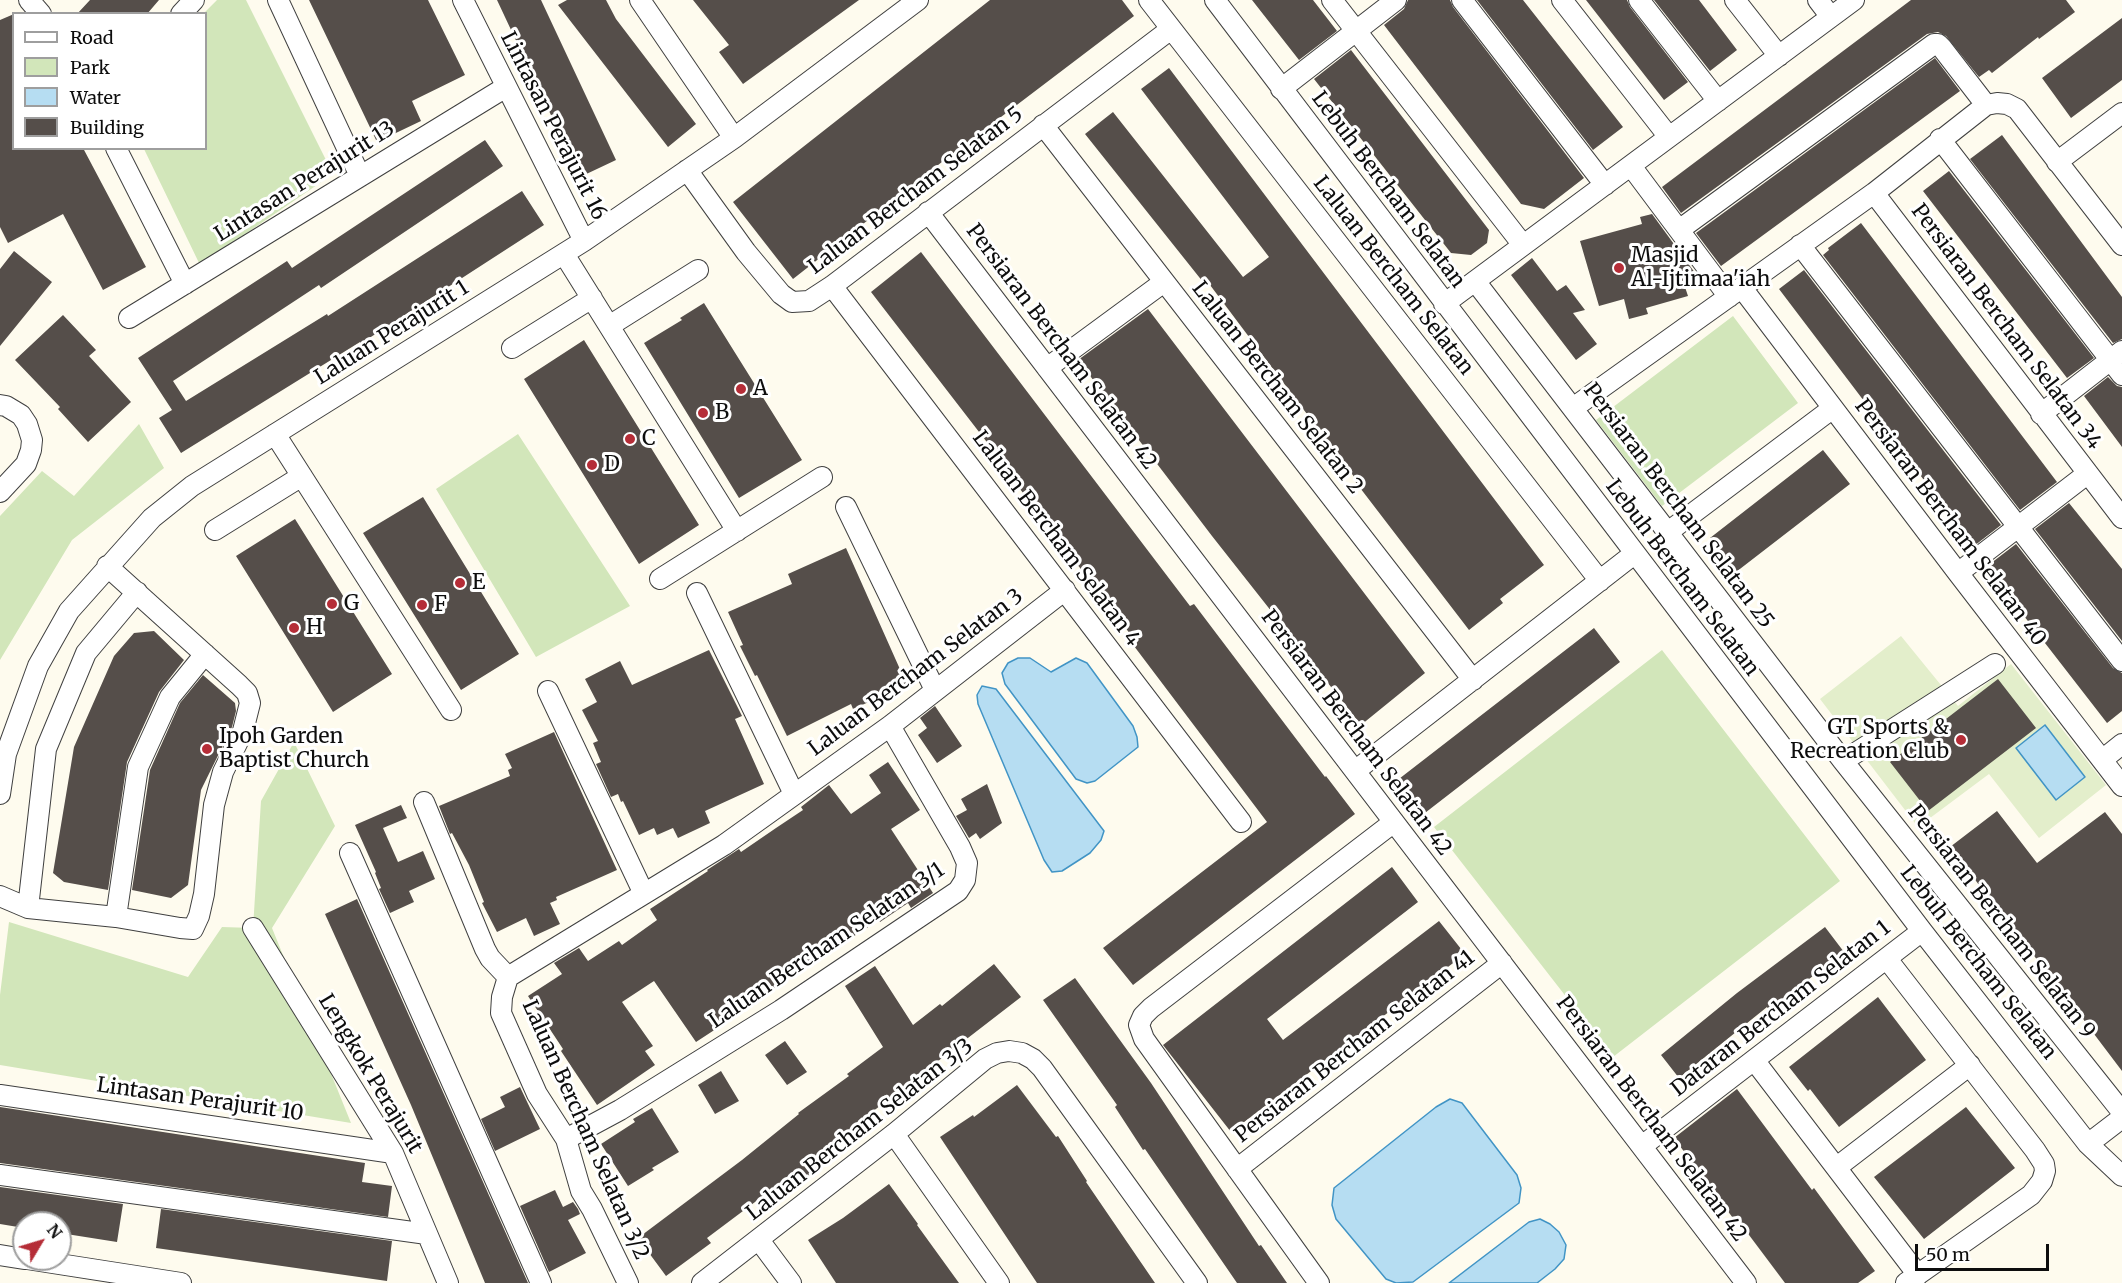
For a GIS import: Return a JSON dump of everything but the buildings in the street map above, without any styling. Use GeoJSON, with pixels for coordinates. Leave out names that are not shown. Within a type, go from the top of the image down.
{"type":"FeatureCollection","features":[{"type":"Feature","properties":{"kind":"street"},"geometry":{"type":"LineString","coordinates":[[29,0],[39,12]]}},
{"type":"Feature","properties":{"kind":"street"},"geometry":{"type":"LineString","coordinates":[[183,12],[194,0]]}},
{"type":"Feature","properties":{"kind":"street"},"geometry":{"type":"LineString","coordinates":[[278,0],[360,176]]}},
{"type":"Feature","properties":{"kind":"street","name":"Lintasan Perajurit 16"},"geometry":{"type":"LineString","coordinates":[[463,0],[585,241]]}},
{"type":"Feature","properties":{"kind":"street"},"geometry":{"type":"LineString","coordinates":[[640,0],[734,138]]}},
{"type":"Feature","properties":{"kind":"street","name":"Laluan Perajurit 1"},"geometry":{"type":"LineString","coordinates":[[0,794],[3,754],[38,666],[69,610],[152,518],[192,486],[585,241],[734,138],[918,0]]}},
{"type":"Feature","properties":{"kind":"street","name":"Laluan Bercham Selatan"},"geometry":{"type":"LineString","coordinates":[[1149,0],[1599,581]]}},
{"type":"Feature","properties":{"kind":"street","name":"Lebuh Bercham Selatan"},"geometry":{"type":"LineString","coordinates":[[1215,0],[1922,931],[2088,1144],[2122,1176]]}},
{"type":"Feature","properties":{"kind":"street"},"geometry":{"type":"LineString","coordinates":[[1332,0],[1523,245]]}},
{"type":"Feature","properties":{"kind":"street"},"geometry":{"type":"LineString","coordinates":[[1281,89],[1396,0]]}},
{"type":"Feature","properties":{"kind":"street"},"geometry":{"type":"LineString","coordinates":[[1462,0],[1605,185]]}},
{"type":"Feature","properties":{"kind":"street"},"geometry":{"type":"LineString","coordinates":[[1562,0],[1669,137]]}},
{"type":"Feature","properties":{"kind":"street"},"geometry":{"type":"LineString","coordinates":[[1639,0],[1718,101]]}},
{"type":"Feature","properties":{"kind":"street"},"geometry":{"type":"LineString","coordinates":[[1734,0],[1779,56]]}},
{"type":"Feature","properties":{"kind":"street"},"geometry":{"type":"LineString","coordinates":[[1818,0],[1831,17]]}},
{"type":"Feature","properties":{"kind":"street"},"geometry":{"type":"LineString","coordinates":[[1444,304],[1854,0]]}},
{"type":"Feature","properties":{"kind":"street","name":"Laluan Bercham Selatan 5"},"geometry":{"type":"LineString","coordinates":[[687,170],[746,252],[781,294],[792,302],[809,301],[832,286],[1171,29]]}},
{"type":"Feature","properties":{"kind":"street"},"geometry":{"type":"LineString","coordinates":[[1679,230],[1934,44],[1942,48],[1986,105]]}},
{"type":"Feature","properties":{"kind":"street","name":"Lintasan Perajurit 13"},"geometry":{"type":"LineString","coordinates":[[129,318],[506,87]]}},
{"type":"Feature","properties":{"kind":"street"},"geometry":{"type":"LineString","coordinates":[[1573,408],[1874,193],[1986,105],[2007,104],[2017,109],[2122,245]]}},
{"type":"Feature","properties":{"kind":"street"},"geometry":{"type":"LineString","coordinates":[[2057,162],[2122,113]]}},
{"type":"Feature","properties":{"kind":"street","name":"Laluan Bercham Selatan 2"},"geometry":{"type":"LineString","coordinates":[[1043,125],[1473,680]]}},
{"type":"Feature","properties":{"kind":"street"},"geometry":{"type":"LineString","coordinates":[[1940,139],[2118,362],[2041,414]]}},
{"type":"Feature","properties":{"kind":"street"},"geometry":{"type":"LineString","coordinates":[[117,150],[185,284]]}},
{"type":"Feature","properties":{"kind":"street","name":"Persiaran Bercham Selatan 40"},"geometry":{"type":"LineString","coordinates":[[1631,166],[1679,230],[1736,292],[1833,408],[2122,786]]}},
{"type":"Feature","properties":{"kind":"street","name":"Persiaran Bercham Selatan 34"},"geometry":{"type":"LineString","coordinates":[[1874,193],[2122,518]]}},
{"type":"Feature","properties":{"kind":"street","name":"Persiaran Bercham Selatan 42"},"geometry":{"type":"LineString","coordinates":[[928,212],[1746,1283]]}},
{"type":"Feature","properties":{"kind":"street"},"geometry":{"type":"LineString","coordinates":[[1800,245],[2122,661]]}},
{"type":"Feature","properties":{"kind":"street"},"geometry":{"type":"LineString","coordinates":[[564,254],[737,531]]}},
{"type":"Feature","properties":{"kind":"street"},"geometry":{"type":"LineString","coordinates":[[609,326],[698,270]]}},
{"type":"Feature","properties":{"kind":"street","name":"Persiaran Bercham Selatan 25"},"geometry":{"type":"LineString","coordinates":[[1475,281],[1843,761]]}},
{"type":"Feature","properties":{"kind":"street"},"geometry":{"type":"LineString","coordinates":[[1047,368],[1164,282]]}},
{"type":"Feature","properties":{"kind":"street","name":"Laluan Bercham Selatan 4"},"geometry":{"type":"LineString","coordinates":[[832,286],[1242,822]]}},
{"type":"Feature","properties":{"kind":"street"},"geometry":{"type":"LineString","coordinates":[[512,348],[592,298]]}},
{"type":"Feature","properties":{"kind":"street"},"geometry":{"type":"LineString","coordinates":[[0,405],[21,415],[27,424],[32,440],[26,464],[2,488]]}},
{"type":"Feature","properties":{"kind":"street"},"geometry":{"type":"LineString","coordinates":[[1668,532],[1833,408]]}},
{"type":"Feature","properties":{"kind":"street"},"geometry":{"type":"LineString","coordinates":[[275,434],[451,710]]}},
{"type":"Feature","properties":{"kind":"street"},"geometry":{"type":"LineString","coordinates":[[1958,573],[2087,474]]}},
{"type":"Feature","properties":{"kind":"street"},"geometry":{"type":"LineString","coordinates":[[215,531],[302,476]]}},
{"type":"Feature","properties":{"kind":"street"},"geometry":{"type":"LineString","coordinates":[[660,579],[822,477]]}},
{"type":"Feature","properties":{"kind":"street"},"geometry":{"type":"LineString","coordinates":[[846,507],[935,690]]}},
{"type":"Feature","properties":{"kind":"street"},"geometry":{"type":"LineString","coordinates":[[1355,771],[1634,554]]}},
{"type":"Feature","properties":{"kind":"street"},"geometry":{"type":"LineString","coordinates":[[0,896],[28,908],[116,917],[193,929],[204,894],[214,805],[223,772],[243,730],[250,703],[247,693],[107,566]]}},
{"type":"Feature","properties":{"kind":"street","name":"Laluan Bercham Selatan 3"},"geometry":{"type":"LineString","coordinates":[[508,977],[724,845],[890,726],[1065,590]]}},
{"type":"Feature","properties":{"kind":"street"},"geometry":{"type":"LineString","coordinates":[[28,908],[46,750],[86,652],[137,592]]}},
{"type":"Feature","properties":{"kind":"street","name":"Laluan Bercham Selatan 3"},"geometry":{"type":"LineString","coordinates":[[697,593],[794,794]]}},
{"type":"Feature","properties":{"kind":"street"},"geometry":{"type":"LineString","coordinates":[[116,917],[138,767],[170,697],[205,654]]}},
{"type":"Feature","properties":{"kind":"street"},"geometry":{"type":"LineString","coordinates":[[1843,761],[1995,664]]}},
{"type":"Feature","properties":{"kind":"street"},"geometry":{"type":"LineString","coordinates":[[548,691],[644,894]]}},
{"type":"Feature","properties":{"kind":"street","name":"Laluan Bercham Selatan 3/1"},"geometry":{"type":"LineString","coordinates":[[566,1139],[620,1110],[781,1010],[958,891],[964,880],[967,863],[890,726]]}},
{"type":"Feature","properties":{"kind":"street"},"geometry":{"type":"LineString","coordinates":[[2102,760],[2122,744]]}},
{"type":"Feature","properties":{"kind":"street","name":"Persiaran Bercham Selatan 9"},"geometry":{"type":"LineString","coordinates":[[1843,761],[2122,1112]]}},
{"type":"Feature","properties":{"kind":"street","name":"Laluan Bercham Selatan 3/2"},"geometry":{"type":"LineString","coordinates":[[424,802],[485,949],[508,977],[502,997],[501,1013],[537,1094],[566,1139],[581,1191],[628,1283]]}},
{"type":"Feature","properties":{"kind":"street"},"geometry":{"type":"LineString","coordinates":[[1319,1283],[1143,1039],[1139,1025],[1143,1016],[1394,822]]}},
{"type":"Feature","properties":{"kind":"street"},"geometry":{"type":"LineString","coordinates":[[350,853],[540,1283]]}},
{"type":"Feature","properties":{"kind":"street","name":"Lengkok Perajurit"},"geometry":{"type":"LineString","coordinates":[[253,928],[393,1153],[448,1283]]}},
{"type":"Feature","properties":{"kind":"street","name":"Dataran Bercham Selatan 1"},"geometry":{"type":"LineString","coordinates":[[1642,1146],[1922,931]]}},
{"type":"Feature","properties":{"kind":"street"},"geometry":{"type":"LineString","coordinates":[[1754,1060],[1837,1167],[1912,1279],[2031,1195],[2042,1181],[2045,1171],[2044,1164],[1887,959]]}},
{"type":"Feature","properties":{"kind":"street","name":"Persiaran Bercham Selatan 41"},"geometry":{"type":"LineString","coordinates":[[1237,1169],[1502,963]]}},
{"type":"Feature","properties":{"kind":"street","name":"Laluan Bercham Selatan 3/3"},"geometry":{"type":"LineString","coordinates":[[702,1283],[894,1134],[986,1059],[997,1053],[1009,1051],[1022,1053],[1042,1068],[1197,1283]]}},
{"type":"Feature","properties":{"kind":"street"},"geometry":{"type":"LineString","coordinates":[[1837,1167],[1970,1065]]}},
{"type":"Feature","properties":{"kind":"street","name":"Lintasan Perajurit 10"},"geometry":{"type":"LineString","coordinates":[[0,1095],[393,1153]]}},
{"type":"Feature","properties":{"kind":"street"},"geometry":{"type":"LineString","coordinates":[[2088,1144],[2122,1118]]}},
{"type":"Feature","properties":{"kind":"street"},"geometry":{"type":"LineString","coordinates":[[894,1134],[999,1283]]}},
{"type":"Feature","properties":{"kind":"street"},"geometry":{"type":"LineString","coordinates":[[0,1175],[427,1234]]}},
{"type":"Feature","properties":{"kind":"street"},"geometry":{"type":"LineString","coordinates":[[759,1240],[791,1283]]}},
{"type":"Feature","properties":{"kind":"street"},"geometry":{"type":"LineString","coordinates":[[72,1266],[182,1283]]}},
{"type":"Feature","properties":{"kind":"green space"},"geometry":{"type":"Polygon","coordinates":[[[217,0],[246,0],[333,174],[200,265],[144,150],[207,150],[207,12],[205,12],[217,0]]]}},
{"type":"Feature","properties":{"kind":"green space"},"geometry":{"type":"Polygon","coordinates":[[[1733,316],[1798,403],[1662,506],[1596,420],[1733,316]]]}},
{"type":"Feature","properties":{"kind":"green space"},"geometry":{"type":"Polygon","coordinates":[[[139,424],[164,468],[72,540],[0,660],[0,516],[42,471],[74,496],[139,424]]]}},
{"type":"Feature","properties":{"kind":"green space"},"geometry":{"type":"Polygon","coordinates":[[[518,434],[630,606],[536,657],[436,489],[518,434]]]}},
{"type":"Feature","properties":{"kind":"green space","name":"GT Sports & Recreation Club"},"geometry":{"type":"Polygon","coordinates":[[[1901,636],[1958,706],[2011,664],[2106,785],[2039,838],[1989,774],[1918,827],[1820,699],[1901,636]]]}},
{"type":"Feature","properties":{"kind":"green space"},"geometry":{"type":"Polygon","coordinates":[[[1662,650],[1840,881],[1613,1057],[1434,827],[1662,650]]]}},
{"type":"Feature","properties":{"kind":"green space"},"geometry":{"type":"Polygon","coordinates":[[[294,742],[335,826],[272,928],[351,1123],[0,1065],[0,995],[9,922],[188,977],[222,927],[253,928],[261,801],[294,742]]]}},
{"type":"Feature","properties":{"kind":"water"},"geometry":{"type":"Polygon","coordinates":[[[1018,658],[1030,658],[1051,672],[1076,658],[1087,663],[1133,726],[1138,747],[1095,781],[1087,783],[1076,779],[1005,684],[1002,673],[1008,663],[1018,658]]]}},
{"type":"Feature","properties":{"kind":"water"},"geometry":{"type":"Polygon","coordinates":[[[982,686],[996,689],[1104,831],[1101,840],[1090,853],[1062,871],[1052,872],[1044,860],[978,704],[977,695],[982,686]]]}},
{"type":"Feature","properties":{"kind":"water"},"geometry":{"type":"Polygon","coordinates":[[[2045,725],[2085,777],[2056,800],[2016,748],[2045,725]]]}},
{"type":"Feature","properties":{"kind":"water"},"geometry":{"type":"Polygon","coordinates":[[[1450,1099],[1462,1103],[1517,1175],[1521,1188],[1519,1203],[1413,1282],[1396,1283],[1386,1279],[1336,1219],[1332,1205],[1334,1188],[1436,1107],[1450,1099]]]}},
{"type":"Feature","properties":{"kind":"water"},"geometry":{"type":"Polygon","coordinates":[[[1540,1219],[1559,1232],[1566,1245],[1564,1259],[1537,1283],[1449,1283],[1529,1222],[1540,1219]]]}},
{"type":"Feature","properties":{"kind":"place","name":"Masjid Al-Ijtimaa'iah"},"geometry":{"type":"Point","coordinates":[1619,268]}},
{"type":"Feature","properties":{"kind":"place","name":"A"},"geometry":{"type":"Point","coordinates":[741,389]}},
{"type":"Feature","properties":{"kind":"place","name":"B"},"geometry":{"type":"Point","coordinates":[703,413]}},
{"type":"Feature","properties":{"kind":"place","name":"C"},"geometry":{"type":"Point","coordinates":[630,439]}},
{"type":"Feature","properties":{"kind":"place","name":"D"},"geometry":{"type":"Point","coordinates":[592,465]}},
{"type":"Feature","properties":{"kind":"place","name":"E"},"geometry":{"type":"Point","coordinates":[460,583]}},
{"type":"Feature","properties":{"kind":"place","name":"G"},"geometry":{"type":"Point","coordinates":[332,604]}},
{"type":"Feature","properties":{"kind":"place","name":"F"},"geometry":{"type":"Point","coordinates":[422,605]}},
{"type":"Feature","properties":{"kind":"place","name":"H"},"geometry":{"type":"Point","coordinates":[294,628]}},
{"type":"Feature","properties":{"kind":"place","name":"GT Sports & Recreation Club"},"geometry":{"type":"Point","coordinates":[1961,740]}},
{"type":"Feature","properties":{"kind":"place","name":"Ipoh Garden Baptist Church"},"geometry":{"type":"Point","coordinates":[207,749]}}]}
